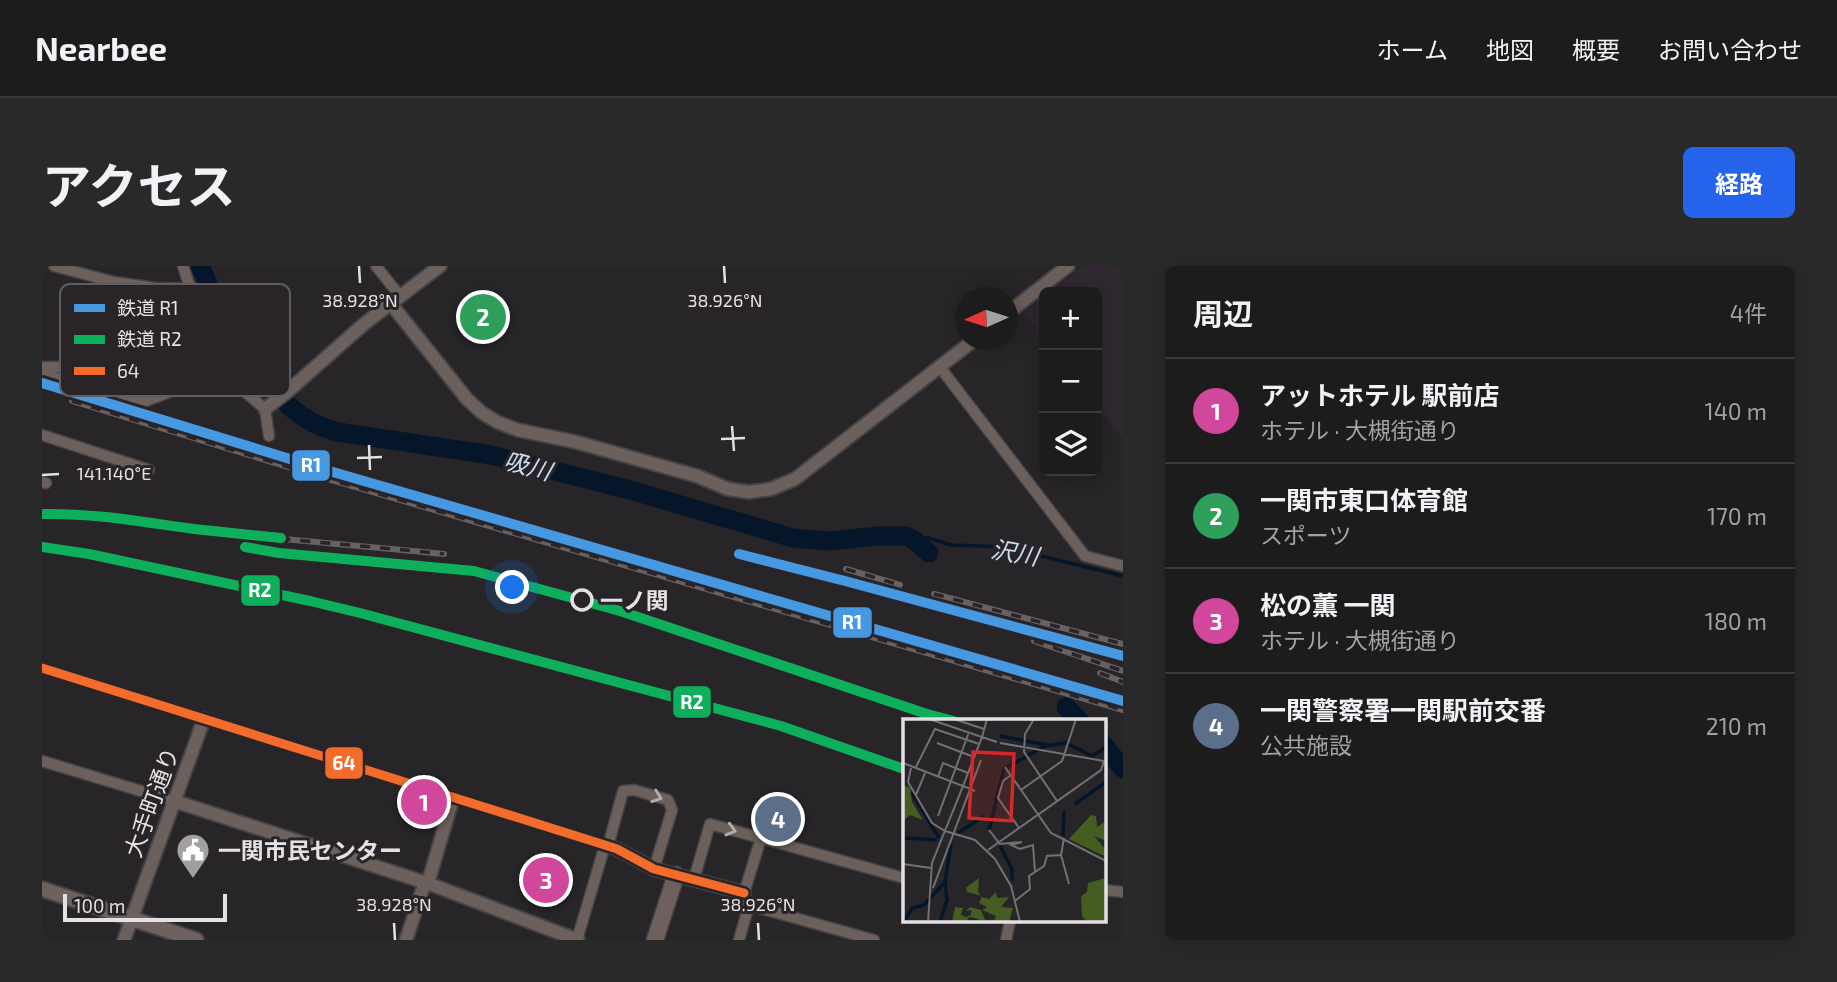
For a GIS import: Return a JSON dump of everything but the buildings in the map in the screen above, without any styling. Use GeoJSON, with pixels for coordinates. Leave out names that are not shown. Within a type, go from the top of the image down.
{"type":"FeatureCollection","features":[{"type":"Feature","properties":{"kind":"main road"},"geometry":{"type":"LineString","coordinates":[[655,940],[676,875]]}},
{"type":"Feature","properties":{"kind":"main road"},"geometry":{"type":"LineString","coordinates":[[42,889],[196,940]]}},
{"type":"Feature","properties":{"kind":"street"},"geometry":{"type":"LineString","coordinates":[[54,266],[128,284]]}},
{"type":"Feature","properties":{"kind":"street"},"geometry":{"type":"LineString","coordinates":[[183,266],[189,284]]}},
{"type":"Feature","properties":{"kind":"street"},"geometry":{"type":"LineString","coordinates":[[376,266],[396,300],[467,399],[481,412],[518,430],[576,442],[697,477],[728,489],[749,492],[771,489],[795,479],[961,350]]}},
{"type":"Feature","properties":{"kind":"street"},"geometry":{"type":"LineString","coordinates":[[290,389],[364,324],[440,266]]}},
{"type":"Feature","properties":{"kind":"street"},"geometry":{"type":"LineString","coordinates":[[1018,305],[1068,266]]}},
{"type":"Feature","properties":{"kind":"street"},"geometry":{"type":"LineString","coordinates":[[939,366],[1085,556],[1123,566]]}},
{"type":"Feature","properties":{"kind":"street"},"geometry":{"type":"LineString","coordinates":[[42,367],[60,367]]}},
{"type":"Feature","properties":{"kind":"street"},"geometry":{"type":"LineString","coordinates":[[42,374],[60,379]]}},
{"type":"Feature","properties":{"kind":"street"},"geometry":{"type":"LineString","coordinates":[[127,396],[146,401],[159,396]]}},
{"type":"Feature","properties":{"kind":"street"},"geometry":{"type":"LineString","coordinates":[[253,396],[269,406]]}},
{"type":"Feature","properties":{"kind":"street"},"geometry":{"type":"LineString","coordinates":[[269,406],[282,396]]}},
{"type":"Feature","properties":{"kind":"street"},"geometry":{"type":"LineString","coordinates":[[268,436],[269,406]]}},
{"type":"Feature","properties":{"kind":"street"},"geometry":{"type":"LineString","coordinates":[[42,435],[149,470]]}},
{"type":"Feature","properties":{"kind":"street"},"geometry":{"type":"LineString","coordinates":[[42,668],[617,849],[654,869],[694,879],[746,899],[874,940]]}},
{"type":"Feature","properties":{"kind":"street","name":"大手町通り"},"geometry":{"type":"LineString","coordinates":[[124,940],[204,719]]}},
{"type":"Feature","properties":{"kind":"street"},"geometry":{"type":"LineString","coordinates":[[42,761],[427,883],[578,940],[623,791],[634,790],[668,800],[672,810],[654,869]]}},
{"type":"Feature","properties":{"kind":"street"},"geometry":{"type":"LineString","coordinates":[[406,940],[453,798]]}},
{"type":"Feature","properties":{"kind":"street"},"geometry":{"type":"LineString","coordinates":[[694,879],[710,824],[903,878]]}},
{"type":"Feature","properties":{"kind":"street"},"geometry":{"type":"LineString","coordinates":[[739,940],[761,838]]}},
{"type":"Feature","properties":{"kind":"street"},"geometry":{"type":"LineString","coordinates":[[1006,940],[1010,922]]}},
{"type":"Feature","properties":{"kind":"shaded area"},"geometry":{"type":"Polygon","coordinates":[[[1084,266],[1123,266],[1123,439],[1102,412],[1102,287],[1057,287],[1084,266]]]}},
{"type":"Feature","properties":{"kind":"shaded area"},"geometry":{"type":"Polygon","coordinates":[[[1039,301],[1039,332],[1024,313],[1039,301]]]}},
{"type":"Feature","properties":{"kind":"waterway","name":"吸川"},"geometry":{"type":"LineString","coordinates":[[200,266],[208,284]]}},
{"type":"Feature","properties":{"kind":"waterway","name":"吸川"},"geometry":{"type":"LineString","coordinates":[[282,396],[289,406],[306,419],[338,432],[491,455],[630,490],[793,538],[830,541],[906,536],[929,553]]}},
{"type":"Feature","properties":{"kind":"waterway","name":"沢川"},"geometry":{"type":"LineString","coordinates":[[906,536],[929,538],[951,545],[1004,547],[1123,576]]}},
{"type":"Feature","properties":{"kind":"waterway","name":"吸川"},"geometry":{"type":"LineString","coordinates":[[1066,707],[1078,719]]}},
{"type":"Feature","properties":{"kind":"waterway","name":"吸川"},"geometry":{"type":"LineString","coordinates":[[1106,748],[1123,769]]}},
{"type":"Feature","properties":{"kind":"railway"},"geometry":{"type":"LineString","coordinates":[[72,401],[324,478],[1123,710]]}},
{"type":"Feature","properties":{"kind":"railway"},"geometry":{"type":"LineString","coordinates":[[42,514],[109,517],[247,535],[444,554]]}},
{"type":"Feature","properties":{"kind":"railway"},"geometry":{"type":"LineString","coordinates":[[42,547],[89,554],[310,601],[675,697]]}},
{"type":"Feature","properties":{"kind":"railway"},"geometry":{"type":"LineString","coordinates":[[245,547],[279,553],[474,571],[620,611],[946,719]]}},
{"type":"Feature","properties":{"kind":"railway"},"geometry":{"type":"LineString","coordinates":[[739,554],[1123,656]]}},
{"type":"Feature","properties":{"kind":"railway"},"geometry":{"type":"LineString","coordinates":[[846,569],[900,585]]}},
{"type":"Feature","properties":{"kind":"railway"},"geometry":{"type":"LineString","coordinates":[[934,594],[1123,644]]}},
{"type":"Feature","properties":{"kind":"railway"},"geometry":{"type":"LineString","coordinates":[[1034,641],[1123,671]]}},
{"type":"Feature","properties":{"kind":"railway"},"geometry":{"type":"LineString","coordinates":[[1100,673],[1123,682]]}},
{"type":"Feature","properties":{"kind":"rail line","name":"R1"},"geometry":{"type":"LineString","coordinates":[[42,383],[60,389]]}},
{"type":"Feature","properties":{"kind":"rail line","name":"R1"},"geometry":{"type":"LineString","coordinates":[[84,396],[326,470],[1123,701]]}},
{"type":"Feature","properties":{"kind":"rail line","name":"R2"},"geometry":{"type":"LineString","coordinates":[[42,514],[100,516],[281,538]]}},
{"type":"Feature","properties":{"kind":"rail line","name":"R2"},"geometry":{"type":"LineString","coordinates":[[42,547],[89,554],[360,613],[781,726],[903,769]]}},
{"type":"Feature","properties":{"kind":"rail line","name":"R2"},"geometry":{"type":"LineString","coordinates":[[245,547],[279,553],[474,571],[620,611],[946,719]]}},
{"type":"Feature","properties":{"kind":"rail line","name":"R1"},"geometry":{"type":"LineString","coordinates":[[739,554],[1123,656]]}},
{"type":"Feature","properties":{"kind":"transit line","name":"64"},"geometry":{"type":"LineString","coordinates":[[42,668],[608,846],[654,869],[744,893]]}},
{"type":"Feature","properties":{"kind":"place","name":"一関市東口体育館"},"geometry":{"type":"Point","coordinates":[483,317]}},
{"type":"Feature","properties":{"kind":"place","name":"一ノ関"},"geometry":{"type":"Point","coordinates":[582,600]}},
{"type":"Feature","properties":{"kind":"place","name":"アットホテル 駅前店"},"geometry":{"type":"Point","coordinates":[424,802]}},
{"type":"Feature","properties":{"kind":"place","name":"一関警察署一関駅前交番"},"geometry":{"type":"Point","coordinates":[778,819]}},
{"type":"Feature","properties":{"kind":"place","name":"一関市民センター"},"geometry":{"type":"Point","coordinates":[193,880]}},
{"type":"Feature","properties":{"kind":"place","name":"松の薫 一関"},"geometry":{"type":"Point","coordinates":[546,880]}}]}
